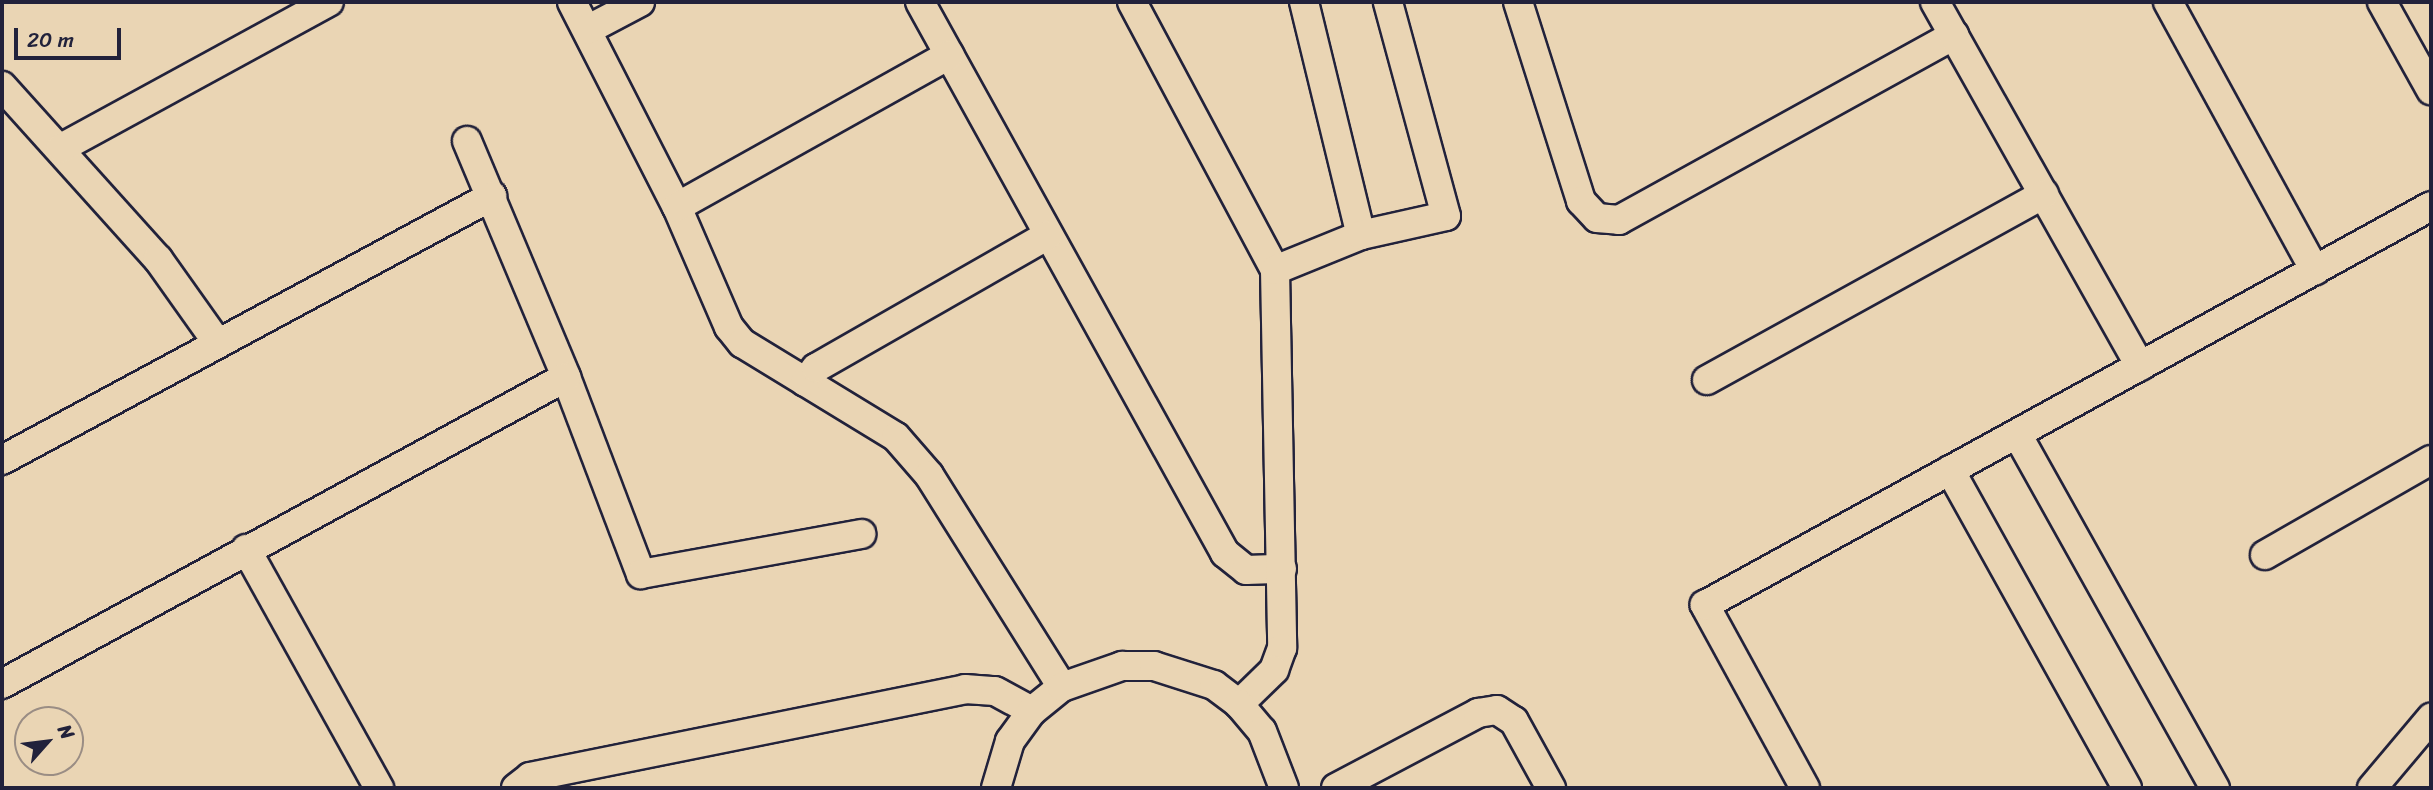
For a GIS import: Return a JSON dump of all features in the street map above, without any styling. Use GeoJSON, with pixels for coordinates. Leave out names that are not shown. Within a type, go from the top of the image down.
{"type":"FeatureCollection","features":[{"type":"Feature","properties":{"kind":"street"},"geometry":{"type":"LineString","coordinates":[[61,148],[328,2]]}},
{"type":"Feature","properties":{"kind":"street"},"geometry":{"type":"LineString","coordinates":[[572,2],[677,207],[729,327],[742,343],[896,437],[929,475],[1062,687]]}},
{"type":"Feature","properties":{"kind":"street"},"geometry":{"type":"LineString","coordinates":[[587,30],[640,2]]}},
{"type":"Feature","properties":{"kind":"street"},"geometry":{"type":"LineString","coordinates":[[920,2],[1225,553],[1246,570],[1282,569]]}},
{"type":"Feature","properties":{"kind":"street"},"geometry":{"type":"LineString","coordinates":[[1132,2],[1275,270],[1282,648],[1274,670],[1239,704]]}},
{"type":"Feature","properties":{"kind":"street"},"geometry":{"type":"LineString","coordinates":[[1304,2],[1361,235]]}},
{"type":"Feature","properties":{"kind":"street"},"geometry":{"type":"LineString","coordinates":[[1275,270],[1361,235],[1446,216],[1388,2]]}},
{"type":"Feature","properties":{"kind":"street"},"geometry":{"type":"LineString","coordinates":[[1518,2],[1581,201],[1597,218],[1619,220],[1954,35]]}},
{"type":"Feature","properties":{"kind":"street"},"geometry":{"type":"LineString","coordinates":[[1935,2],[2140,366]]}},
{"type":"Feature","properties":{"kind":"street"},"geometry":{"type":"LineString","coordinates":[[2168,2],[2315,270]]}},
{"type":"Feature","properties":{"kind":"street"},"geometry":{"type":"LineString","coordinates":[[2382,2],[2431,90]]}},
{"type":"Feature","properties":{"kind":"street"},"geometry":{"type":"LineString","coordinates":[[677,207],[948,55]]}},
{"type":"Feature","properties":{"kind":"street"},"geometry":{"type":"LineString","coordinates":[[2,86],[158,258],[216,342]]}},
{"type":"Feature","properties":{"kind":"street"},"geometry":{"type":"LineString","coordinates":[[467,141],[566,377],[641,575],[861,534]]}},
{"type":"Feature","properties":{"kind":"street"},"geometry":{"type":"LineString","coordinates":[[1707,380],[2044,194]]}},
{"type":"Feature","properties":{"kind":"street"},"geometry":{"type":"LineString","coordinates":[[2,460],[216,342],[492,197]]}},
{"type":"Feature","properties":{"kind":"street"},"geometry":{"type":"LineString","coordinates":[[1805,788],[1705,605],[2431,206]]}},
{"type":"Feature","properties":{"kind":"street"},"geometry":{"type":"LineString","coordinates":[[805,382],[816,368],[1048,235]]}},
{"type":"Feature","properties":{"kind":"street"},"geometry":{"type":"LineString","coordinates":[[2,684],[566,377]]}},
{"type":"Feature","properties":{"kind":"street"},"geometry":{"type":"LineString","coordinates":[[2017,433],[2215,788]]}},
{"type":"Feature","properties":{"kind":"street"},"geometry":{"type":"LineString","coordinates":[[2265,555],[2431,460]]}},
{"type":"Feature","properties":{"kind":"street"},"geometry":{"type":"LineString","coordinates":[[1950,470],[2127,788]]}},
{"type":"Feature","properties":{"kind":"street"},"geometry":{"type":"LineString","coordinates":[[246,549],[379,788]]}},
{"type":"Feature","properties":{"kind":"street"},"geometry":{"type":"LineString","coordinates":[[996,788],[1010,741],[1032,711],[1062,687],[1122,666],[1154,666],[1214,685],[1239,704],[1262,731],[1284,788]]}},
{"type":"Feature","properties":{"kind":"street"},"geometry":{"type":"LineString","coordinates":[[516,788],[530,777],[964,690],[995,691],[1032,711]]}},
{"type":"Feature","properties":{"kind":"street"},"geometry":{"type":"LineString","coordinates":[[1336,788],[1478,713],[1497,710],[1514,722],[1551,788]]}},
{"type":"Feature","properties":{"kind":"street"},"geometry":{"type":"LineString","coordinates":[[2372,788],[2431,718]]}}]}
